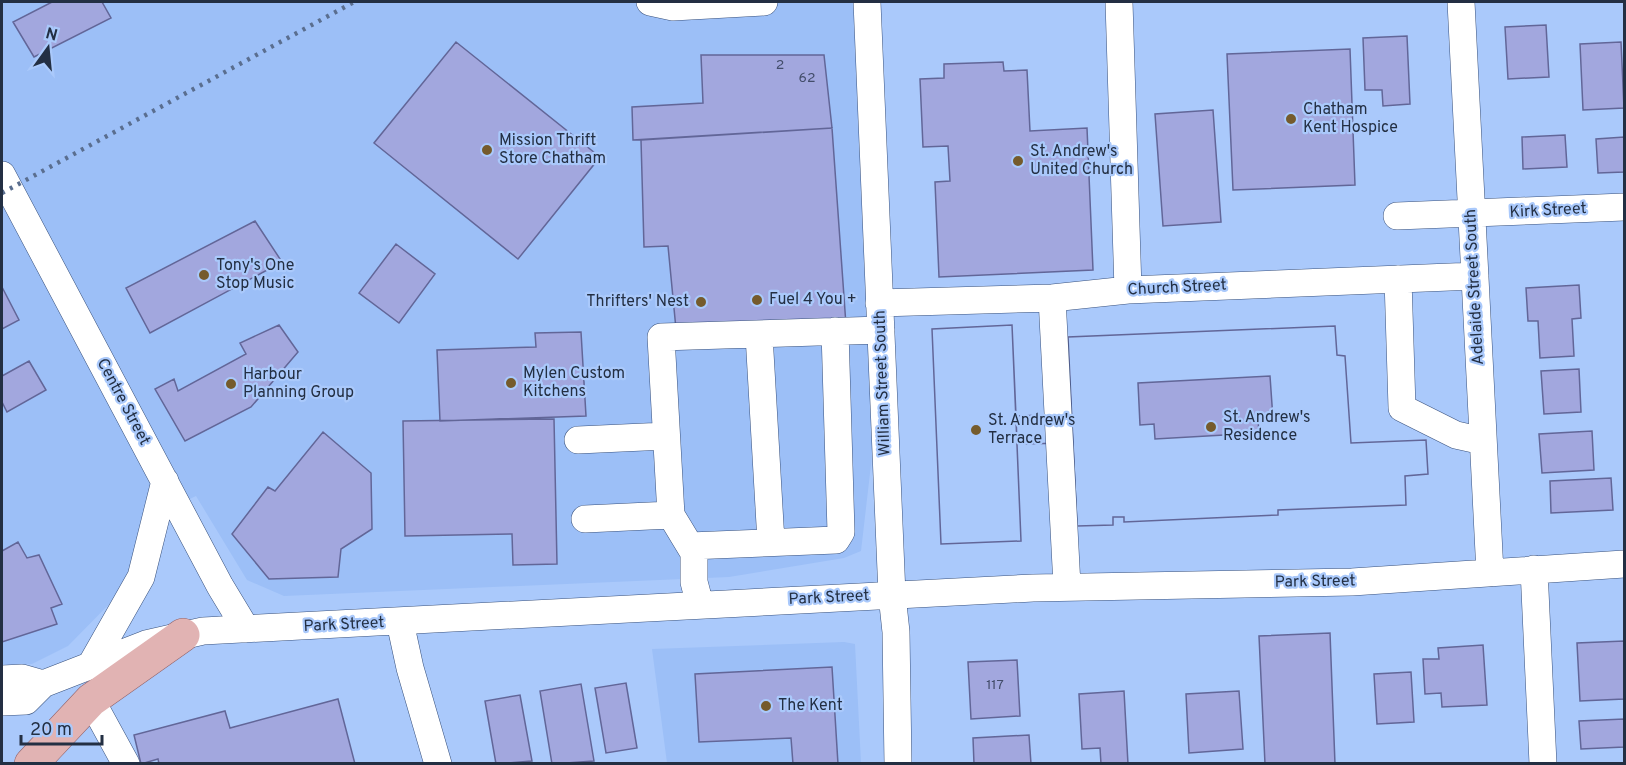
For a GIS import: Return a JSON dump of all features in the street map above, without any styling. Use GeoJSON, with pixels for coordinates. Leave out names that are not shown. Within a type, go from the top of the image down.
{"type":"FeatureCollection","features":[{"type":"Feature","properties":{"kind":"main road"},"geometry":{"type":"LineString","coordinates":[[30,764],[91,700],[183,635]]}},
{"type":"Feature","properties":{"kind":"street"},"geometry":{"type":"LineString","coordinates":[[650,2],[673,7],[764,2]]}},
{"type":"Feature","properties":{"kind":"street","name":"William Street South"},"geometry":{"type":"LineString","coordinates":[[867,2],[892,595],[896,632],[898,764]]}},
{"type":"Feature","properties":{"kind":"street"},"geometry":{"type":"LineString","coordinates":[[1119,2],[1128,290]]}},
{"type":"Feature","properties":{"kind":"street","name":"Adelaide Street South"},"geometry":{"type":"LineString","coordinates":[[1461,2],[1490,573]]}},
{"type":"Feature","properties":{"kind":"street","name":"Centre Street"},"geometry":{"type":"LineString","coordinates":[[2,175],[220,586],[246,629]]}},
{"type":"Feature","properties":{"kind":"street","name":"Kirk Street"},"geometry":{"type":"LineString","coordinates":[[1397,216],[1624,207]]}},
{"type":"Feature","properties":{"kind":"street","name":"Church Street"},"geometry":{"type":"LineString","coordinates":[[879,303],[1052,298],[1128,290],[1475,276]]}},
{"type":"Feature","properties":{"kind":"street"},"geometry":{"type":"LineString","coordinates":[[1398,279],[1402,408],[1453,434],[1483,441]]}},
{"type":"Feature","properties":{"kind":"street"},"geometry":{"type":"LineString","coordinates":[[1052,298],[1067,586]]}},
{"type":"Feature","properties":{"kind":"street"},"geometry":{"type":"LineString","coordinates":[[700,605],[694,582],[694,553],[671,515],[661,337],[881,330]]}},
{"type":"Feature","properties":{"kind":"street"},"geometry":{"type":"LineString","coordinates":[[690,546],[836,540],[841,532],[835,331]]}},
{"type":"Feature","properties":{"kind":"street"},"geometry":{"type":"LineString","coordinates":[[759,335],[771,542]]}},
{"type":"Feature","properties":{"kind":"street"},"geometry":{"type":"LineString","coordinates":[[578,440],[666,436]]}},
{"type":"Feature","properties":{"kind":"street"},"geometry":{"type":"LineString","coordinates":[[91,665],[141,577],[165,481]]}},
{"type":"Feature","properties":{"kind":"street"},"geometry":{"type":"LineString","coordinates":[[585,519],[671,515]]}},
{"type":"Feature","properties":{"kind":"street","name":"Park Street"},"geometry":{"type":"LineString","coordinates":[[2,702],[26,701],[43,684],[147,644],[183,635],[246,629],[1067,586],[1352,582],[1624,564]]}},
{"type":"Feature","properties":{"kind":"street"},"geometry":{"type":"LineString","coordinates":[[1534,569],[1543,764]]}},
{"type":"Feature","properties":{"kind":"street"},"geometry":{"type":"LineString","coordinates":[[400,622],[410,668],[438,764]]}},
{"type":"Feature","properties":{"kind":"street"},"geometry":{"type":"LineString","coordinates":[[2,679],[22,678],[43,684]]}},
{"type":"Feature","properties":{"kind":"street"},"geometry":{"type":"LineString","coordinates":[[91,700],[126,764]]}},
{"type":"Feature","properties":{"kind":"shaded area"},"geometry":{"type":"Polygon","coordinates":[[[2,2],[857,2],[874,439],[861,551],[844,558],[729,577],[284,596],[247,580],[196,496],[149,519],[126,587],[68,646],[32,664],[2,664],[2,2]]]}},
{"type":"Feature","properties":{"kind":"shaded area"},"geometry":{"type":"Polygon","coordinates":[[[844,642],[855,644],[861,763],[667,763],[652,649],[844,642]]]}},
{"type":"Feature","properties":{"kind":"building"},"geometry":{"type":"Polygon","coordinates":[[[52,2],[102,2],[111,18],[34,57],[13,22],[52,2]]]}},
{"type":"Feature","properties":{"kind":"building"},"geometry":{"type":"Polygon","coordinates":[[[1546,25],[1549,77],[1508,79],[1505,27],[1546,25]]]}},
{"type":"Feature","properties":{"kind":"building"},"geometry":{"type":"Polygon","coordinates":[[[1407,36],[1410,104],[1383,106],[1382,90],[1365,90],[1363,38],[1407,36]]]}},
{"type":"Feature","properties":{"kind":"building","name":"Mission Thrift Store Chatham"},"geometry":{"type":"Polygon","coordinates":[[[456,42],[600,157],[518,259],[374,143],[456,42]]]}},
{"type":"Feature","properties":{"kind":"building"},"geometry":{"type":"Polygon","coordinates":[[[1621,42],[1624,108],[1583,110],[1580,44],[1621,42]]]}},
{"type":"Feature","properties":{"kind":"building","name":"Chatham Kent Hospice"},"geometry":{"type":"Polygon","coordinates":[[[1350,49],[1355,185],[1233,190],[1227,54],[1350,49]]]}},
{"type":"Feature","properties":{"kind":"building"},"geometry":{"type":"Polygon","coordinates":[[[701,55],[824,55],[832,128],[633,140],[632,107],[703,103],[701,55]]]}},
{"type":"Feature","properties":{"kind":"building","name":"St. Andrew's United Church"},"geometry":{"type":"Polygon","coordinates":[[[1003,62],[1004,71],[1027,70],[1030,131],[1087,128],[1093,270],[939,277],[935,182],[950,181],[948,146],[923,147],[920,79],[944,78],[944,64],[1003,62]]]}},
{"type":"Feature","properties":{"kind":"building"},"geometry":{"type":"Polygon","coordinates":[[[1213,110],[1221,222],[1163,226],[1155,114],[1213,110]]]}},
{"type":"Feature","properties":{"kind":"building"},"geometry":{"type":"Polygon","coordinates":[[[832,128],[846,325],[676,329],[668,246],[644,247],[641,140],[832,128]]]}},
{"type":"Feature","properties":{"kind":"building"},"geometry":{"type":"Polygon","coordinates":[[[1565,135],[1567,167],[1523,169],[1522,137],[1565,135]]]}},
{"type":"Feature","properties":{"kind":"building"},"geometry":{"type":"Polygon","coordinates":[[[1624,137],[1624,172],[1598,173],[1596,139],[1624,137]]]}},
{"type":"Feature","properties":{"kind":"building","name":"Tony's One Stop Music"},"geometry":{"type":"Polygon","coordinates":[[[255,221],[282,262],[150,333],[126,288],[255,221]]]}},
{"type":"Feature","properties":{"kind":"building"},"geometry":{"type":"Polygon","coordinates":[[[396,244],[435,274],[399,323],[359,293],[396,244]]]}},
{"type":"Feature","properties":{"kind":"building"},"geometry":{"type":"Polygon","coordinates":[[[1579,285],[1581,318],[1572,319],[1574,356],[1540,358],[1538,321],[1528,321],[1526,288],[1579,285]]]}},
{"type":"Feature","properties":{"kind":"building"},"geometry":{"type":"Polygon","coordinates":[[[2,287],[19,320],[2,329],[2,287]]]}},
{"type":"Feature","properties":{"kind":"building","name":"Harbour Planning Group"},"geometry":{"type":"Polygon","coordinates":[[[279,325],[298,352],[251,407],[185,441],[155,389],[174,379],[178,391],[246,354],[240,343],[279,325]]]}},
{"type":"Feature","properties":{"kind":"building","name":"St. Andrew's Residence"},"geometry":{"type":"Polygon","coordinates":[[[1012,325],[1016,416],[1071,414],[1068,337],[1335,326],[1337,355],[1345,356],[1351,443],[1426,440],[1428,474],[1405,476],[1406,505],[1278,510],[1278,515],[1124,522],[1124,517],[1113,517],[1113,525],[1077,526],[1072,443],[1017,444],[1021,541],[941,544],[932,329],[1012,325]],[[1270,376],[1138,383],[1140,425],[1154,424],[1155,439],[1259,433],[1258,420],[1273,419],[1270,376]]]}},
{"type":"Feature","properties":{"kind":"building","name":"St. Andrew's Terrace"},"geometry":{"type":"Polygon","coordinates":[[[1012,325],[1021,541],[941,544],[932,329],[1012,325]]]}},
{"type":"Feature","properties":{"kind":"building","name":"St. Andrew's Residence"},"geometry":{"type":"Polygon","coordinates":[[[1335,326],[1337,355],[1345,356],[1351,443],[1426,440],[1428,474],[1405,476],[1406,505],[1278,510],[1278,515],[1124,522],[1124,517],[1113,517],[1113,525],[1077,526],[1068,337],[1335,326]]]}},
{"type":"Feature","properties":{"kind":"building","name":"Mylen Custom Kitchens"},"geometry":{"type":"Polygon","coordinates":[[[581,332],[586,416],[440,421],[437,350],[536,347],[535,333],[581,332]]]}},
{"type":"Feature","properties":{"kind":"building"},"geometry":{"type":"Polygon","coordinates":[[[29,361],[46,390],[7,412],[2,402],[2,376],[29,361]]]}},
{"type":"Feature","properties":{"kind":"building"},"geometry":{"type":"Polygon","coordinates":[[[1579,369],[1581,412],[1544,414],[1541,371],[1579,369]]]}},
{"type":"Feature","properties":{"kind":"building"},"geometry":{"type":"Polygon","coordinates":[[[1071,414],[1072,443],[1017,444],[1016,416],[1071,414]]]}},
{"type":"Feature","properties":{"kind":"building"},"geometry":{"type":"Polygon","coordinates":[[[554,419],[557,564],[513,565],[512,534],[405,536],[403,421],[554,419]]]}},
{"type":"Feature","properties":{"kind":"building"},"geometry":{"type":"Polygon","coordinates":[[[1592,431],[1594,470],[1542,473],[1539,434],[1592,431]]]}},
{"type":"Feature","properties":{"kind":"building"},"geometry":{"type":"Polygon","coordinates":[[[323,432],[371,473],[372,529],[341,549],[338,577],[269,579],[232,534],[268,487],[275,491],[323,432]]]}},
{"type":"Feature","properties":{"kind":"building"},"geometry":{"type":"Polygon","coordinates":[[[1611,478],[1613,510],[1551,513],[1550,481],[1611,478]]]}},
{"type":"Feature","properties":{"kind":"building"},"geometry":{"type":"Polygon","coordinates":[[[18,542],[27,558],[39,555],[62,604],[51,608],[57,624],[2,642],[2,551],[18,542]]]}},
{"type":"Feature","properties":{"kind":"building"},"geometry":{"type":"Polygon","coordinates":[[[1330,633],[1335,764],[1265,764],[1259,636],[1330,633]]]}},
{"type":"Feature","properties":{"kind":"building"},"geometry":{"type":"Polygon","coordinates":[[[1624,641],[1624,699],[1580,701],[1577,643],[1624,641]]]}},
{"type":"Feature","properties":{"kind":"building"},"geometry":{"type":"Polygon","coordinates":[[[1483,645],[1487,705],[1442,707],[1441,693],[1425,694],[1423,659],[1439,659],[1438,648],[1483,645]]]}},
{"type":"Feature","properties":{"kind":"building"},"geometry":{"type":"Polygon","coordinates":[[[1017,660],[1020,716],[971,719],[968,662],[1017,660]]]}},
{"type":"Feature","properties":{"kind":"building","name":"The Kent"},"geometry":{"type":"Polygon","coordinates":[[[832,667],[838,764],[793,764],[791,738],[699,742],[695,674],[832,667]]]}},
{"type":"Feature","properties":{"kind":"building"},"geometry":{"type":"Polygon","coordinates":[[[1411,672],[1414,722],[1377,724],[1374,674],[1411,672]]]}},
{"type":"Feature","properties":{"kind":"building"},"geometry":{"type":"Polygon","coordinates":[[[626,683],[637,748],[606,753],[595,688],[626,683]]]}},
{"type":"Feature","properties":{"kind":"building"},"geometry":{"type":"Polygon","coordinates":[[[581,684],[594,761],[552,764],[540,691],[581,684]]]}},
{"type":"Feature","properties":{"kind":"building"},"geometry":{"type":"Polygon","coordinates":[[[1124,691],[1128,764],[1101,764],[1100,748],[1082,749],[1079,694],[1124,691]]]}},
{"type":"Feature","properties":{"kind":"building"},"geometry":{"type":"Polygon","coordinates":[[[1239,691],[1243,749],[1189,753],[1186,694],[1239,691]]]}},
{"type":"Feature","properties":{"kind":"building"},"geometry":{"type":"Polygon","coordinates":[[[520,695],[532,761],[496,764],[485,701],[520,695]]]}},
{"type":"Feature","properties":{"kind":"building"},"geometry":{"type":"Polygon","coordinates":[[[338,699],[355,764],[159,764],[158,759],[141,764],[134,735],[225,711],[230,728],[338,699]]]}},
{"type":"Feature","properties":{"kind":"building"},"geometry":{"type":"Polygon","coordinates":[[[1624,719],[1624,747],[1581,749],[1579,721],[1624,719]]]}},
{"type":"Feature","properties":{"kind":"building"},"geometry":{"type":"Polygon","coordinates":[[[1029,735],[1031,764],[974,764],[973,738],[1029,735]]]}},
{"type":"Feature","properties":{"kind":"railway"},"geometry":{"type":"LineString","coordinates":[[2,193],[354,2]]}},
{"type":"Feature","properties":{"kind":"place","name":"Chatham Kent Hospice"},"geometry":{"type":"Point","coordinates":[1291,119]}},
{"type":"Feature","properties":{"kind":"place","name":"Mission Thrift Store Chatham"},"geometry":{"type":"Point","coordinates":[487,150]}},
{"type":"Feature","properties":{"kind":"place","name":"St. Andrew's United Church"},"geometry":{"type":"Point","coordinates":[1018,161]}},
{"type":"Feature","properties":{"kind":"place","name":"Tony's One Stop Music"},"geometry":{"type":"Point","coordinates":[204,275]}},
{"type":"Feature","properties":{"kind":"place","name":"Fuel 4 You +"},"geometry":{"type":"Point","coordinates":[757,300]}},
{"type":"Feature","properties":{"kind":"place","name":"Thrifters' Nest"},"geometry":{"type":"Point","coordinates":[701,302]}},
{"type":"Feature","properties":{"kind":"place","name":"Mylen Custom Kitchens"},"geometry":{"type":"Point","coordinates":[511,383]}},
{"type":"Feature","properties":{"kind":"place","name":"Harbour Planning Group"},"geometry":{"type":"Point","coordinates":[231,384]}},
{"type":"Feature","properties":{"kind":"place","name":"St. Andrew's Residence"},"geometry":{"type":"Point","coordinates":[1211,427]}},
{"type":"Feature","properties":{"kind":"place","name":"St. Andrew's Terrace"},"geometry":{"type":"Point","coordinates":[976,430]}},
{"type":"Feature","properties":{"kind":"place","name":"The Kent"},"geometry":{"type":"Point","coordinates":[766,706]}}]}
